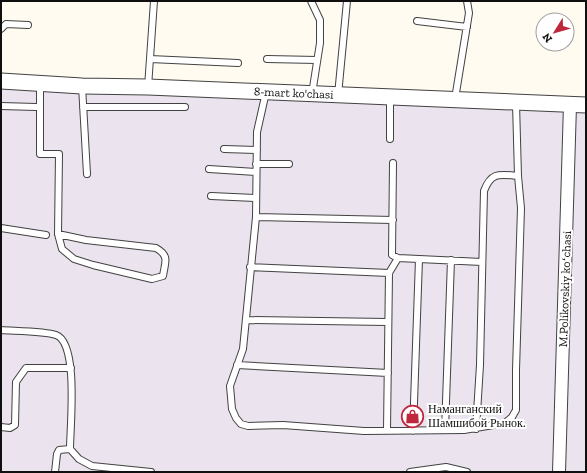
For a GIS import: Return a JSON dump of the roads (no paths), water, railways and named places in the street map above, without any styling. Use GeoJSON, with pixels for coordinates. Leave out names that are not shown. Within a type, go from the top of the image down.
{"type":"FeatureCollection","features":[{"type":"Feature","properties":{"kind":"street","name":"8-mart ko'chasi"},"geometry":{"type":"LineString","coordinates":[[1,80],[82,86],[148,87],[455,100],[516,101],[580,106]]}},
{"type":"Feature","properties":{"kind":"street","name":"M.Polikovskiy koʻchasi"},"geometry":{"type":"LineString","coordinates":[[559,472],[580,106]]}},
{"type":"Feature","properties":{"kind":"lane"},"geometry":{"type":"LineString","coordinates":[[148,87],[154,1]]}},
{"type":"Feature","properties":{"kind":"lane"},"geometry":{"type":"LineString","coordinates":[[312,1],[320,20],[320,43],[312,94]]}},
{"type":"Feature","properties":{"kind":"lane"},"geometry":{"type":"LineString","coordinates":[[338,95],[347,1]]}},
{"type":"Feature","properties":{"kind":"lane"},"geometry":{"type":"LineString","coordinates":[[455,100],[469,13],[467,1]]}},
{"type":"Feature","properties":{"kind":"lane"},"geometry":{"type":"LineString","coordinates":[[417,21],[467,28]]}},
{"type":"Feature","properties":{"kind":"lane"},"geometry":{"type":"LineString","coordinates":[[1,29],[6,24],[28,24]]}},
{"type":"Feature","properties":{"kind":"lane"},"geometry":{"type":"LineString","coordinates":[[150,59],[238,63]]}},
{"type":"Feature","properties":{"kind":"lane"},"geometry":{"type":"LineString","coordinates":[[267,59],[317,60]]}},
{"type":"Feature","properties":{"kind":"lane"},"geometry":{"type":"LineString","coordinates":[[40,83],[40,154],[59,154],[58,234],[62,249],[74,259],[152,279],[163,276],[166,258],[164,252],[156,248],[86,240],[58,234]]}},
{"type":"Feature","properties":{"kind":"lane"},"geometry":{"type":"LineString","coordinates":[[82,86],[87,174]]}},
{"type":"Feature","properties":{"kind":"lane"},"geometry":{"type":"LineString","coordinates":[[266,92],[257,132],[255,198],[256,216],[243,349],[230,386],[232,409],[241,424],[364,431],[476,429],[505,423],[512,417],[516,410],[521,208],[518,176],[516,101]]}},
{"type":"Feature","properties":{"kind":"lane"},"geometry":{"type":"LineString","coordinates":[[390,97],[390,139]]}},
{"type":"Feature","properties":{"kind":"lane"},"geometry":{"type":"LineString","coordinates":[[1,106],[36,108]]}},
{"type":"Feature","properties":{"kind":"lane"},"geometry":{"type":"LineString","coordinates":[[83,107],[185,106]]}},
{"type":"Feature","properties":{"kind":"lane"},"geometry":{"type":"LineString","coordinates":[[224,149],[256,150]]}},
{"type":"Feature","properties":{"kind":"lane"},"geometry":{"type":"LineString","coordinates":[[393,163],[392,255],[398,258],[482,262]]}},
{"type":"Feature","properties":{"kind":"lane"},"geometry":{"type":"LineString","coordinates":[[256,164],[289,164]]}},
{"type":"Feature","properties":{"kind":"lane"},"geometry":{"type":"LineString","coordinates":[[209,169],[256,172]]}},
{"type":"Feature","properties":{"kind":"lane"},"geometry":{"type":"LineString","coordinates":[[476,429],[484,191],[487,183],[492,177],[499,174],[518,176]]}},
{"type":"Feature","properties":{"kind":"lane"},"geometry":{"type":"LineString","coordinates":[[211,196],[255,198]]}},
{"type":"Feature","properties":{"kind":"lane"},"geometry":{"type":"LineString","coordinates":[[256,216],[393,220]]}},
{"type":"Feature","properties":{"kind":"lane"},"geometry":{"type":"LineString","coordinates":[[1,228],[46,235]]}},
{"type":"Feature","properties":{"kind":"lane"},"geometry":{"type":"LineString","coordinates":[[387,430],[389,273],[398,258]]}},
{"type":"Feature","properties":{"kind":"lane"},"geometry":{"type":"LineString","coordinates":[[413,431],[419,259]]}},
{"type":"Feature","properties":{"kind":"lane"},"geometry":{"type":"LineString","coordinates":[[445,430],[451,260]]}},
{"type":"Feature","properties":{"kind":"lane"},"geometry":{"type":"LineString","coordinates":[[250,267],[389,273]]}},
{"type":"Feature","properties":{"kind":"lane"},"geometry":{"type":"LineString","coordinates":[[246,320],[388,322]]}},
{"type":"Feature","properties":{"kind":"lane"},"geometry":{"type":"LineString","coordinates":[[1,330],[56,335],[65,341],[69,352],[71,368],[70,449],[79,459],[92,466],[151,472]]}},
{"type":"Feature","properties":{"kind":"lane"},"geometry":{"type":"LineString","coordinates":[[237,365],[388,373]]}},
{"type":"Feature","properties":{"kind":"lane"},"geometry":{"type":"LineString","coordinates":[[1,427],[10,428],[15,425],[16,382],[26,368],[71,368]]}},
{"type":"Feature","properties":{"kind":"lane"},"geometry":{"type":"LineString","coordinates":[[55,472],[56,454],[59,450],[70,449]]}},
{"type":"Feature","properties":{"kind":"lane"},"geometry":{"type":"LineString","coordinates":[[410,472],[446,467],[467,472]]}},
{"type":"Feature","properties":{"kind":"place","name":"Наманганский Шамшибой Рынок."},"geometry":{"type":"Point","coordinates":[412,416]}}]}
